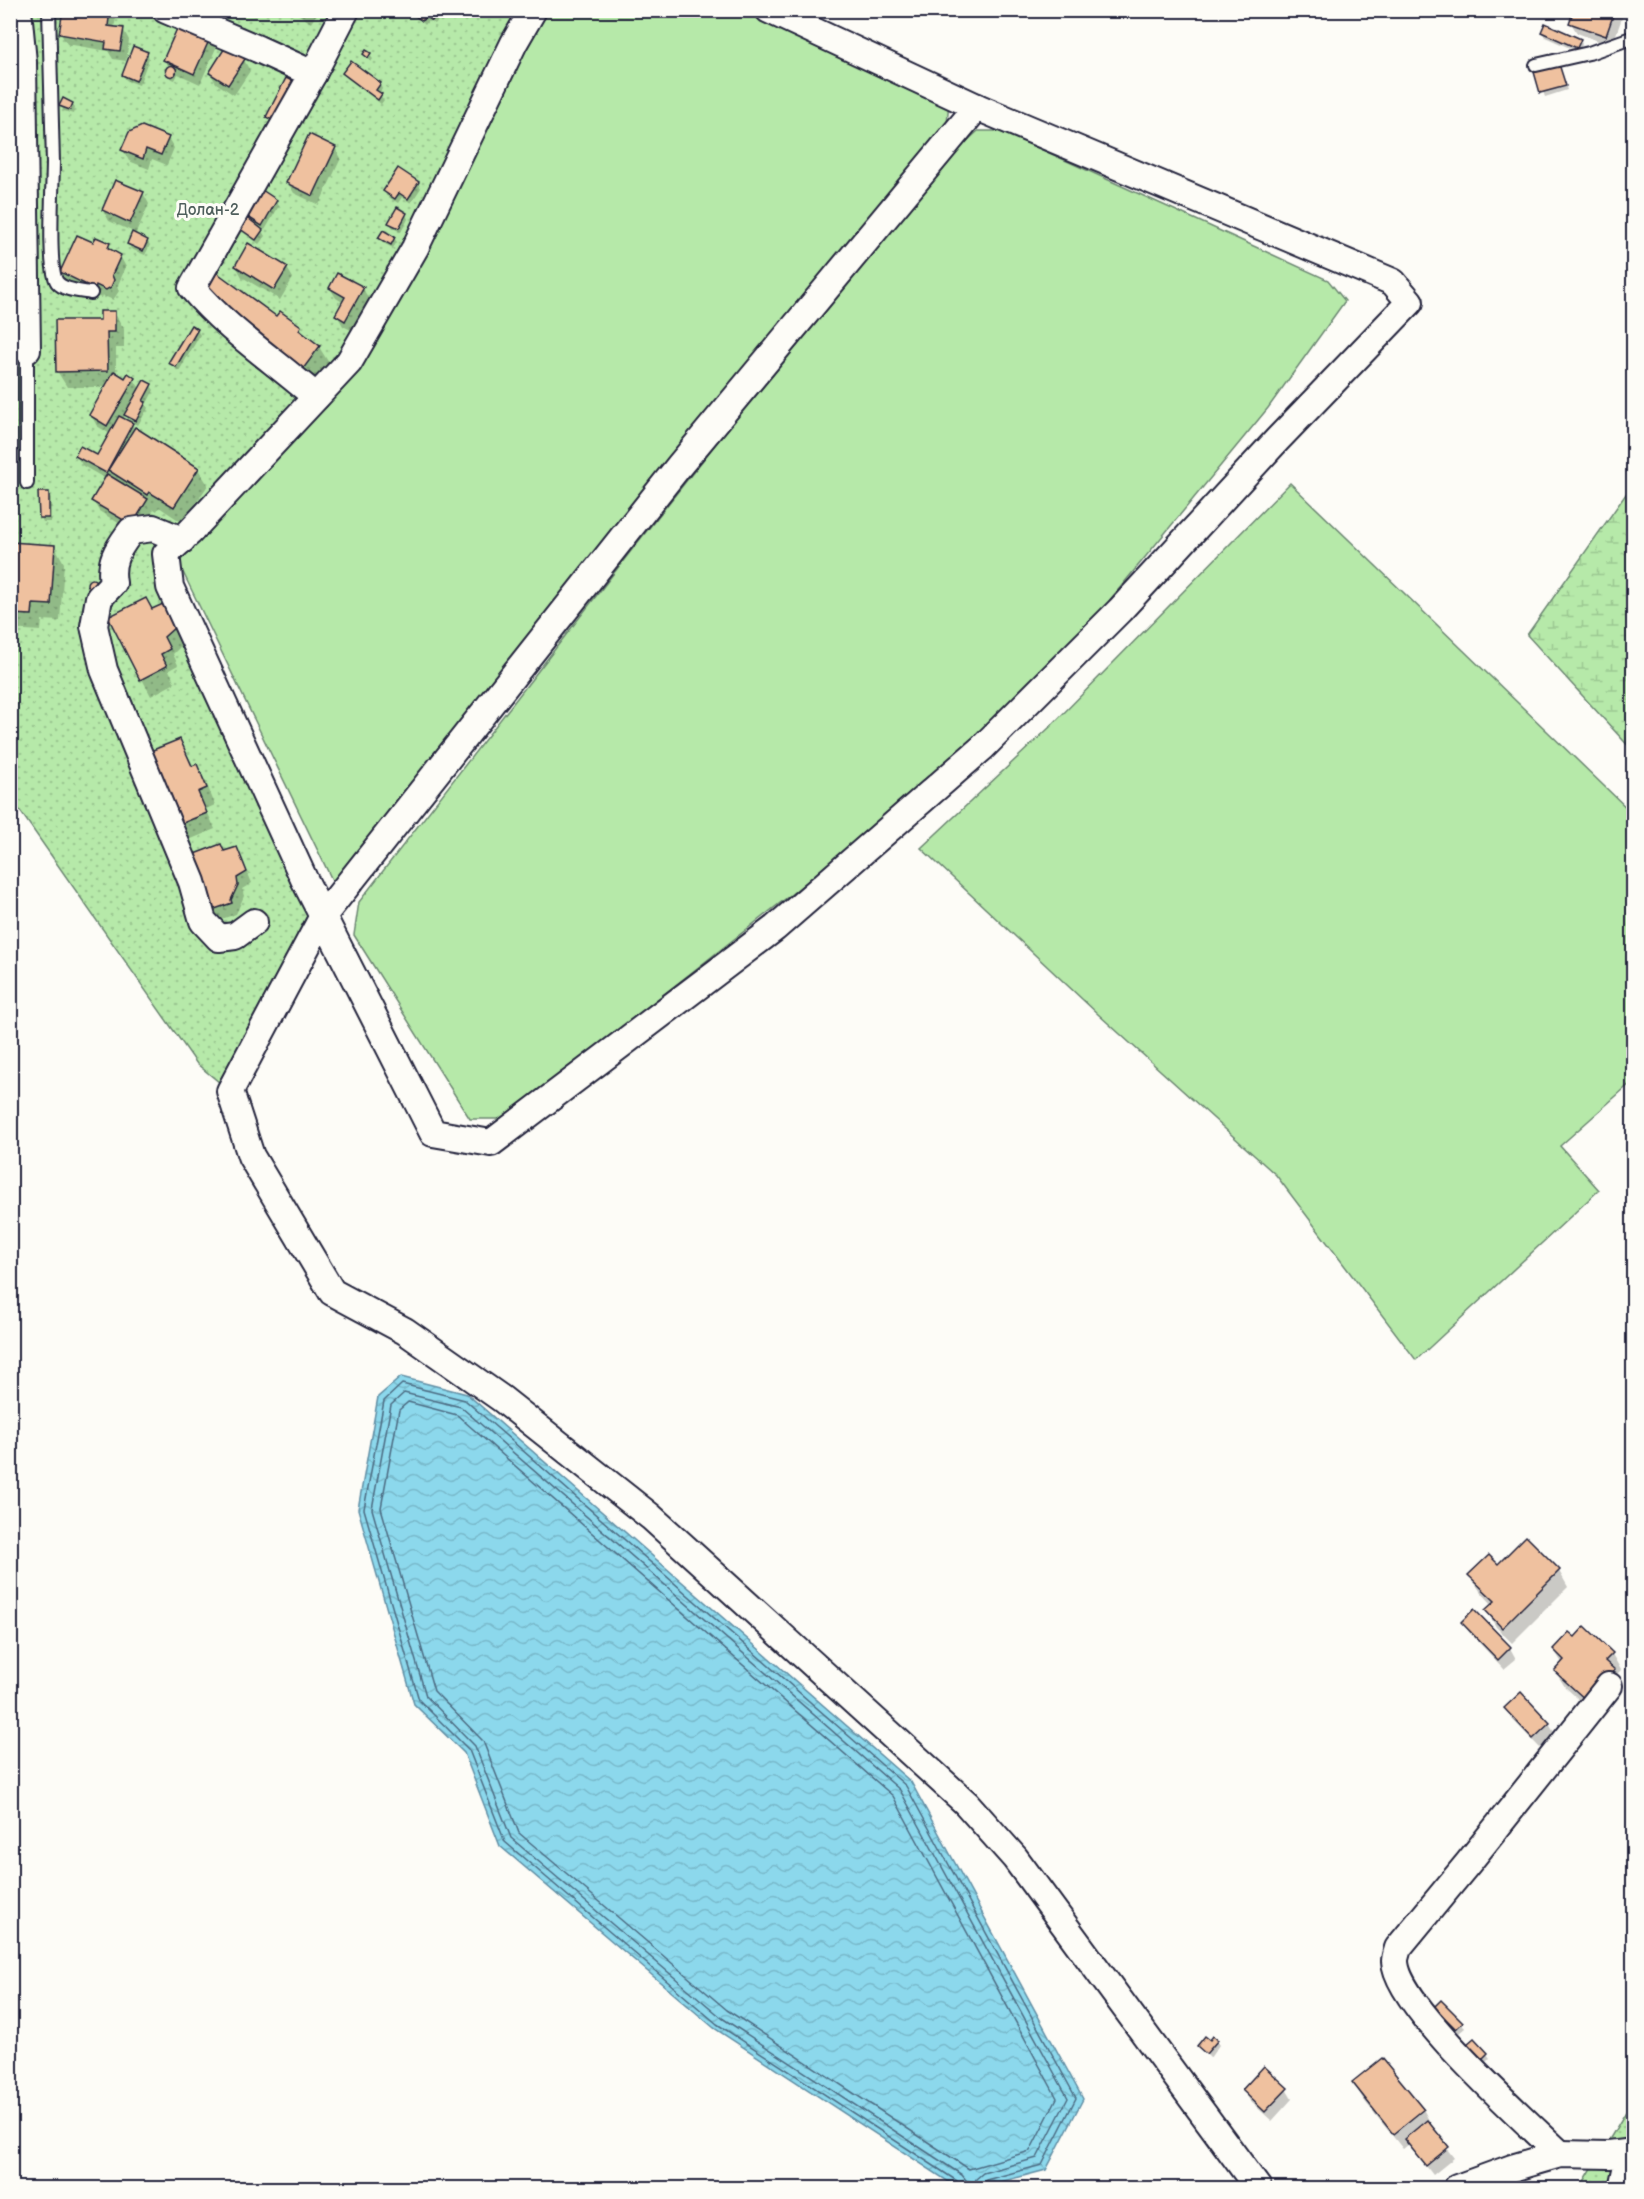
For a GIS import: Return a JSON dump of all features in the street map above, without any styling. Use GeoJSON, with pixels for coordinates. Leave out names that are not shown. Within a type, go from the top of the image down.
{"type":"FeatureCollection","features":[{"type":"Feature","properties":{"kind":"street"},"geometry":{"type":"LineString","coordinates":[[18,10],[23,62],[27,350]]}},
{"type":"Feature","properties":{"kind":"street"},"geometry":{"type":"LineString","coordinates":[[166,10],[313,74]]}},
{"type":"Feature","properties":{"kind":"street"},"geometry":{"type":"LineString","coordinates":[[316,397],[212,312],[192,288],[313,74],[346,10]]}},
{"type":"Feature","properties":{"kind":"street"},"geometry":{"type":"LineString","coordinates":[[533,10],[514,43],[415,248],[349,362],[166,555],[170,587],[304,879],[434,1133],[491,1143],[775,928],[982,748],[1120,610],[1277,440],[1410,302],[1393,282],[977,107],[769,10]]}},
{"type":"Feature","properties":{"kind":"street"},"geometry":{"type":"LineString","coordinates":[[977,107],[679,466],[323,916],[230,1091],[251,1156],[332,1292],[405,1331],[502,1399],[641,1510],[966,1803],[1015,1858],[1258,2188]]}},
{"type":"Feature","properties":{"kind":"street"},"geometry":{"type":"LineString","coordinates":[[182,540],[153,528],[131,531],[115,553],[111,573],[113,583],[99,598],[94,626],[104,670],[192,882],[203,921],[219,938],[235,936],[254,922]]}},
{"type":"Feature","properties":{"kind":"street"},"geometry":{"type":"LineString","coordinates":[[1560,2154],[1446,2042],[1412,2000],[1395,1962],[1398,1948],[1609,1686]]}},
{"type":"Feature","properties":{"kind":"street"},"geometry":{"type":"LineString","coordinates":[[1457,2188],[1560,2154],[1609,2155],[1632,2152],[1622,2188]]}},
{"type":"Feature","properties":{"kind":"lane"},"geometry":{"type":"LineString","coordinates":[[50,10],[53,163],[51,248],[54,271],[57,281],[66,288],[92,293]]}},
{"type":"Feature","properties":{"kind":"lane"},"geometry":{"type":"LineString","coordinates":[[1536,65],[1589,53],[1634,37]]}},
{"type":"Feature","properties":{"kind":"lane"},"geometry":{"type":"LineString","coordinates":[[27,350],[27,483]]}},
{"type":"Feature","properties":{"kind":"green space","name":"Долан-2"},"geometry":{"type":"Polygon","coordinates":[[[10,11],[533,11],[349,362],[166,555],[323,916],[230,1091],[197,1064],[11,798],[10,11]]]}},
{"type":"Feature","properties":{"kind":"green space"},"geometry":{"type":"Polygon","coordinates":[[[542,11],[751,11],[949,100],[947,125],[334,884],[179,564],[183,547],[542,11]]]}},
{"type":"Feature","properties":{"kind":"green space"},"geometry":{"type":"Polygon","coordinates":[[[978,131],[1001,131],[1328,280],[1345,301],[1268,408],[1086,629],[944,771],[505,1119],[470,1119],[354,935],[359,902],[634,547],[844,282],[943,163],[978,131]]]}},
{"type":"Feature","properties":{"kind":"green space"},"geometry":{"type":"Polygon","coordinates":[[[1290,483],[1633,814],[1633,1081],[1560,1146],[1599,1190],[1416,1360],[1276,1175],[1099,1015],[921,848],[1050,727],[1290,483]]]}},
{"type":"Feature","properties":{"kind":"green space"},"geometry":{"type":"Polygon","coordinates":[[[1633,484],[1633,751],[1527,635],[1633,484]]]}},
{"type":"Feature","properties":{"kind":"green space"},"geometry":{"type":"Polygon","coordinates":[[[1633,2100],[1633,2188],[1580,2188],[1633,2100]]]}},
{"type":"Feature","properties":{"kind":"water"},"geometry":{"type":"Polygon","coordinates":[[[401,1377],[467,1394],[911,1782],[1083,2099],[1046,2170],[977,2188],[958,2188],[714,2028],[500,1846],[464,1753],[414,1704],[358,1509],[378,1397],[401,1377]]]}},
{"type":"Feature","properties":{"kind":"building"},"geometry":{"type":"Polygon","coordinates":[[[63,10],[110,10],[108,26],[124,28],[120,51],[105,49],[106,42],[59,34],[63,10]]]}},
{"type":"Feature","properties":{"kind":"building"},"geometry":{"type":"Polygon","coordinates":[[[412,10],[433,10],[437,14],[432,21],[426,16],[422,21],[414,15],[412,10]]]}},
{"type":"Feature","properties":{"kind":"building"},"geometry":{"type":"Polygon","coordinates":[[[1574,10],[1615,10],[1606,36],[1569,23],[1574,10]]]}},
{"type":"Feature","properties":{"kind":"building"},"geometry":{"type":"Polygon","coordinates":[[[180,22],[211,36],[194,74],[163,60],[180,22]]]}},
{"type":"Feature","properties":{"kind":"building"},"geometry":{"type":"Polygon","coordinates":[[[1545,23],[1581,39],[1577,48],[1541,32],[1545,23]]]}},
{"type":"Feature","properties":{"kind":"building"},"geometry":{"type":"Polygon","coordinates":[[[133,46],[148,52],[136,81],[122,75],[133,46]]]}},
{"type":"Feature","properties":{"kind":"building"},"geometry":{"type":"Polygon","coordinates":[[[226,46],[245,59],[228,85],[209,73],[226,46]]]}},
{"type":"Feature","properties":{"kind":"building"},"geometry":{"type":"Polygon","coordinates":[[[366,50],[371,53],[368,58],[363,54],[366,50]]]}},
{"type":"Feature","properties":{"kind":"building"},"geometry":{"type":"Polygon","coordinates":[[[351,61],[381,83],[376,90],[382,94],[378,100],[342,73],[351,61]]]}},
{"type":"Feature","properties":{"kind":"building"},"geometry":{"type":"Polygon","coordinates":[[[1559,64],[1566,86],[1540,93],[1534,72],[1559,64]]]}},
{"type":"Feature","properties":{"kind":"building"},"geometry":{"type":"Polygon","coordinates":[[[171,66],[175,67],[175,75],[171,76],[167,75],[166,71],[167,67],[171,66]]]}},
{"type":"Feature","properties":{"kind":"building"},"geometry":{"type":"Polygon","coordinates":[[[286,78],[296,83],[276,122],[266,117],[286,78]]]}},
{"type":"Feature","properties":{"kind":"building"},"geometry":{"type":"Polygon","coordinates":[[[63,98],[73,103],[70,110],[59,106],[63,98]]]}},
{"type":"Feature","properties":{"kind":"building"},"geometry":{"type":"Polygon","coordinates":[[[142,126],[169,137],[161,155],[146,149],[143,159],[121,150],[129,132],[142,126]]]}},
{"type":"Feature","properties":{"kind":"building"},"geometry":{"type":"Polygon","coordinates":[[[309,134],[336,147],[313,196],[286,183],[309,134]]]}},
{"type":"Feature","properties":{"kind":"building"},"geometry":{"type":"Polygon","coordinates":[[[398,168],[419,182],[408,199],[399,193],[395,199],[383,191],[398,168]]]}},
{"type":"Feature","properties":{"kind":"building"},"geometry":{"type":"Polygon","coordinates":[[[115,180],[144,192],[130,223],[102,210],[115,180]]]}},
{"type":"Feature","properties":{"kind":"building"},"geometry":{"type":"Polygon","coordinates":[[[259,188],[277,200],[262,226],[248,217],[245,209],[259,188]]]}},
{"type":"Feature","properties":{"kind":"building"},"geometry":{"type":"Polygon","coordinates":[[[397,207],[407,213],[399,228],[388,223],[397,207]]]}},
{"type":"Feature","properties":{"kind":"building"},"geometry":{"type":"Polygon","coordinates":[[[244,215],[263,230],[256,240],[236,226],[244,215]]]}},
{"type":"Feature","properties":{"kind":"building"},"geometry":{"type":"Polygon","coordinates":[[[383,230],[395,237],[391,245],[378,238],[383,230]]]}},
{"type":"Feature","properties":{"kind":"building"},"geometry":{"type":"Polygon","coordinates":[[[132,232],[148,240],[143,251],[127,244],[132,232]]]}},
{"type":"Feature","properties":{"kind":"building"},"geometry":{"type":"Polygon","coordinates":[[[77,235],[93,242],[96,237],[110,243],[108,248],[121,255],[112,275],[114,280],[111,287],[106,290],[96,285],[95,289],[60,272],[77,235]]]}},
{"type":"Feature","properties":{"kind":"building"},"geometry":{"type":"Polygon","coordinates":[[[12,239],[15,255],[10,255],[10,240],[12,239]]]}},
{"type":"Feature","properties":{"kind":"building"},"geometry":{"type":"Polygon","coordinates":[[[248,243],[288,267],[274,290],[235,266],[248,243]]]}},
{"type":"Feature","properties":{"kind":"building"},"geometry":{"type":"Polygon","coordinates":[[[216,272],[276,316],[280,311],[301,326],[299,330],[320,346],[303,369],[221,310],[203,289],[216,272]]]}},
{"type":"Feature","properties":{"kind":"building"},"geometry":{"type":"Polygon","coordinates":[[[337,273],[364,287],[345,321],[335,315],[345,297],[329,288],[337,273]]]}},
{"type":"Feature","properties":{"kind":"building"},"geometry":{"type":"Polygon","coordinates":[[[10,307],[18,307],[18,331],[10,331],[10,307]]]}},
{"type":"Feature","properties":{"kind":"building"},"geometry":{"type":"Polygon","coordinates":[[[100,311],[115,311],[115,332],[107,332],[108,371],[56,372],[55,320],[100,320],[100,311]]]}},
{"type":"Feature","properties":{"kind":"building"},"geometry":{"type":"Polygon","coordinates":[[[191,325],[198,329],[176,367],[168,363],[191,325]]]}},
{"type":"Feature","properties":{"kind":"building"},"geometry":{"type":"Polygon","coordinates":[[[114,371],[125,378],[128,373],[135,378],[107,426],[89,415],[114,371]]]}},
{"type":"Feature","properties":{"kind":"building"},"geometry":{"type":"Polygon","coordinates":[[[144,380],[152,384],[136,421],[124,415],[144,380]]]}},
{"type":"Feature","properties":{"kind":"building"},"geometry":{"type":"Polygon","coordinates":[[[119,416],[133,423],[106,473],[75,456],[80,446],[97,455],[119,416]]]}},
{"type":"Feature","properties":{"kind":"building"},"geometry":{"type":"Polygon","coordinates":[[[135,427],[199,468],[174,507],[149,492],[147,495],[108,470],[135,427]]]}},
{"type":"Feature","properties":{"kind":"building"},"geometry":{"type":"Polygon","coordinates":[[[107,474],[148,499],[132,525],[91,501],[107,474]]]}},
{"type":"Feature","properties":{"kind":"building"},"geometry":{"type":"Polygon","coordinates":[[[38,492],[49,492],[49,518],[39,518],[38,492]]]}},
{"type":"Feature","properties":{"kind":"building"},"geometry":{"type":"Polygon","coordinates":[[[10,542],[55,545],[51,605],[33,604],[32,615],[10,614],[10,542]]]}},
{"type":"Feature","properties":{"kind":"building"},"geometry":{"type":"Polygon","coordinates":[[[92,579],[97,584],[92,589],[87,584],[92,579]]]}},
{"type":"Feature","properties":{"kind":"building"},"geometry":{"type":"Polygon","coordinates":[[[146,598],[152,609],[163,604],[175,627],[164,637],[170,649],[161,654],[167,666],[140,680],[108,617],[146,598]]]}},
{"type":"Feature","properties":{"kind":"building"},"geometry":{"type":"Polygon","coordinates":[[[180,739],[192,766],[197,764],[207,788],[198,792],[207,813],[178,825],[148,752],[180,739]]]}},
{"type":"Feature","properties":{"kind":"building"},"geometry":{"type":"Polygon","coordinates":[[[221,844],[224,851],[237,847],[247,872],[237,878],[238,885],[231,900],[232,903],[209,911],[189,856],[221,844]]]}},
{"type":"Feature","properties":{"kind":"building"},"geometry":{"type":"Polygon","coordinates":[[[1526,1536],[1560,1570],[1502,1628],[1485,1610],[1495,1601],[1468,1575],[1489,1555],[1498,1564],[1526,1536]]]}},
{"type":"Feature","properties":{"kind":"building"},"geometry":{"type":"Polygon","coordinates":[[[1474,1609],[1511,1647],[1498,1660],[1461,1622],[1474,1609]]]}},
{"type":"Feature","properties":{"kind":"building"},"geometry":{"type":"Polygon","coordinates":[[[1585,1626],[1613,1653],[1605,1661],[1615,1670],[1587,1701],[1554,1671],[1564,1660],[1553,1649],[1569,1632],[1575,1637],[1585,1626]]]}},
{"type":"Feature","properties":{"kind":"building"},"geometry":{"type":"Polygon","coordinates":[[[1521,1692],[1550,1723],[1533,1739],[1504,1708],[1521,1692]]]}},
{"type":"Feature","properties":{"kind":"building"},"geometry":{"type":"Polygon","coordinates":[[[1441,2000],[1463,2022],[1456,2029],[1434,2007],[1441,2000]]]}},
{"type":"Feature","properties":{"kind":"building"},"geometry":{"type":"Polygon","coordinates":[[[1205,2036],[1210,2040],[1213,2036],[1218,2040],[1206,2054],[1197,2046],[1205,2036]]]}},
{"type":"Feature","properties":{"kind":"building"},"geometry":{"type":"Polygon","coordinates":[[[1474,2038],[1488,2053],[1482,2059],[1467,2044],[1474,2038]]]}},
{"type":"Feature","properties":{"kind":"building"},"geometry":{"type":"Polygon","coordinates":[[[1382,2058],[1424,2109],[1393,2134],[1352,2082],[1382,2058]]]}},
{"type":"Feature","properties":{"kind":"building"},"geometry":{"type":"Polygon","coordinates":[[[1264,2066],[1288,2088],[1265,2112],[1242,2090],[1264,2066]]]}},
{"type":"Feature","properties":{"kind":"building"},"geometry":{"type":"Polygon","coordinates":[[[1427,2120],[1449,2147],[1426,2166],[1404,2139],[1427,2120]]]}}]}
